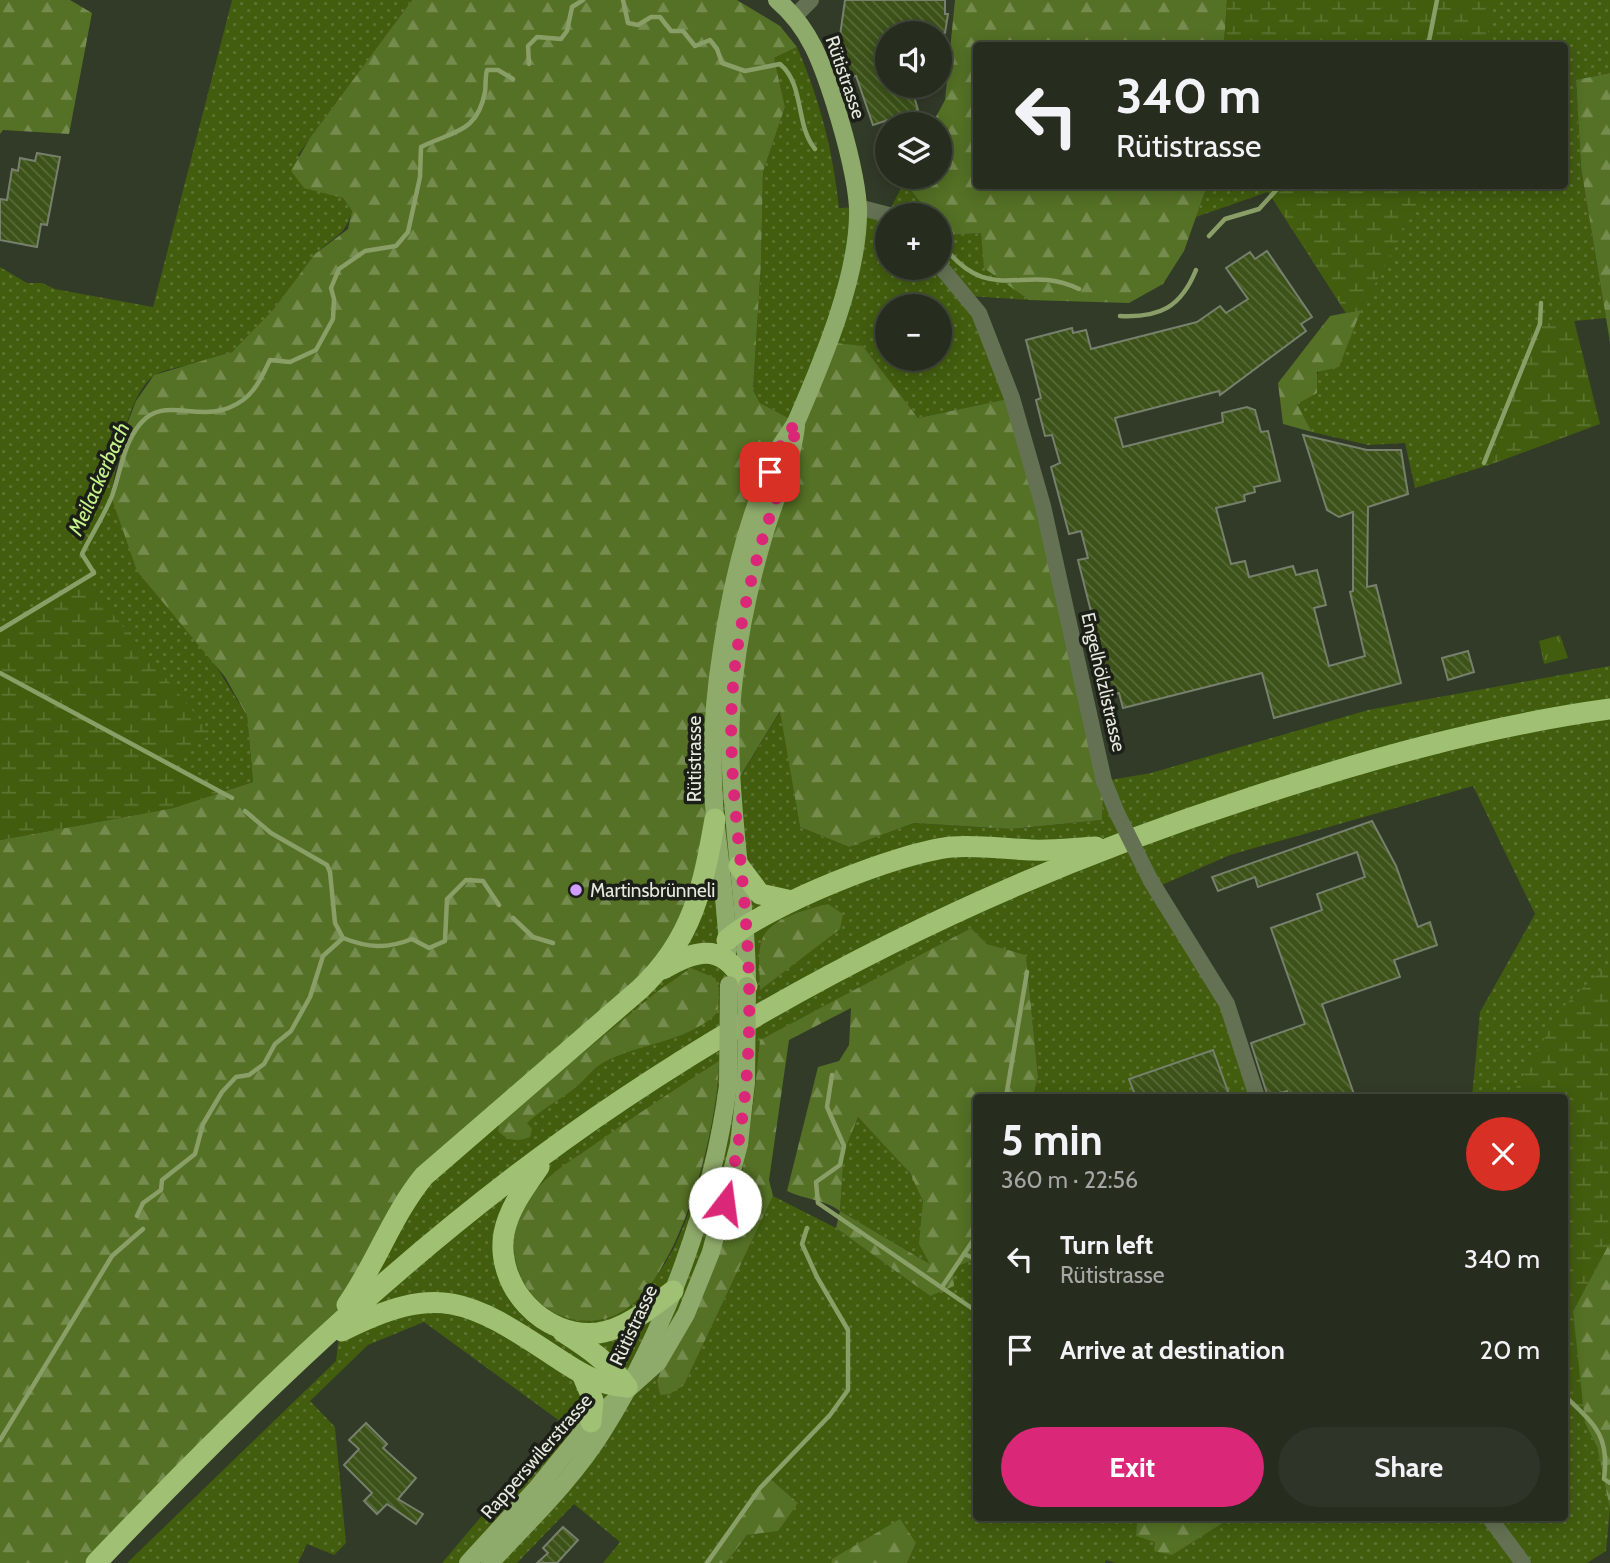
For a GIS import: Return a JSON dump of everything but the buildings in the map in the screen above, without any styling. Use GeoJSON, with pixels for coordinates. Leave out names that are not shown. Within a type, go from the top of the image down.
{"type":"FeatureCollection","features":[{"type":"Feature","properties":{"kind":"highway"},"geometry":{"type":"LineString","coordinates":[[96,1563],[320,1342],[446,1231],[622,1099],[822,978],[990,897],[1215,809],[1408,750],[1510,725],[1610,709]]}},
{"type":"Feature","properties":{"kind":"highway"},"geometry":{"type":"LineString","coordinates":[[655,974],[690,921],[706,870],[715,818]]}},
{"type":"Feature","properties":{"kind":"highway"},"geometry":{"type":"LineString","coordinates":[[320,1342],[361,1286],[405,1202],[424,1176],[655,974],[678,960],[700,953],[728,950],[746,924],[792,901],[900,860],[945,848],[986,846],[1035,850],[1115,846]]}},
{"type":"Feature","properties":{"kind":"highway"},"geometry":{"type":"LineString","coordinates":[[739,866],[760,894],[792,901]]}},
{"type":"Feature","properties":{"kind":"highway"},"geometry":{"type":"LineString","coordinates":[[728,950],[742,982]]}},
{"type":"Feature","properties":{"kind":"highway"},"geometry":{"type":"LineString","coordinates":[[548,1153],[512,1209],[505,1231],[503,1253],[508,1277],[519,1297],[551,1324],[597,1355],[615,1371],[627,1387]]}},
{"type":"Feature","properties":{"kind":"highway"},"geometry":{"type":"LineString","coordinates":[[551,1324],[574,1332],[597,1333],[637,1318],[673,1292]]}},
{"type":"Feature","properties":{"kind":"highway"},"geometry":{"type":"LineString","coordinates":[[320,1342],[404,1305],[452,1303],[476,1308],[502,1321],[582,1374],[608,1386],[627,1387]]}},
{"type":"Feature","properties":{"kind":"highway"},"geometry":{"type":"LineString","coordinates":[[582,1374],[593,1400],[591,1422]]}},
{"type":"Feature","properties":{"kind":"main road","name":"Rütistrasse"},"geometry":{"type":"LineString","coordinates":[[728,950],[715,818],[714,707],[731,601],[751,527],[778,450],[796,422],[845,289],[858,207],[841,121],[824,68],[810,36],[795,16],[777,0]]}},
{"type":"Feature","properties":{"kind":"main road","name":"Rütistrasse"},"geometry":{"type":"LineString","coordinates":[[627,1387],[673,1292],[712,1170],[728,1086],[742,982],[746,924],[731,769],[733,681],[746,602],[768,521],[793,455],[796,422]]}},
{"type":"Feature","properties":{"kind":"main road","name":"Rütistrasse"},"geometry":{"type":"LineString","coordinates":[[627,1387],[658,1362],[702,1279],[732,1178],[746,1082],[742,982]]}},
{"type":"Feature","properties":{"kind":"main road","name":"Rapperswilerstrasse"},"geometry":{"type":"LineString","coordinates":[[468,1563],[537,1488],[591,1422],[627,1387]]}},
{"type":"Feature","properties":{"kind":"main road","name":"Rapperswilerstrasse"},"geometry":{"type":"LineString","coordinates":[[490,1563],[550,1498],[603,1431],[627,1387]]}},
{"type":"Feature","properties":{"kind":"street"},"geometry":{"type":"LineString","coordinates":[[795,16],[811,0]]}},
{"type":"Feature","properties":{"kind":"street"},"geometry":{"type":"LineString","coordinates":[[858,207],[875,211]]}},
{"type":"Feature","properties":{"kind":"street","name":"Engelhölzlistrasse"},"geometry":{"type":"LineString","coordinates":[[952,280],[979,313],[1012,398],[1043,506],[1104,781],[1151,881],[1227,1004],[1256,1094]]}},
{"type":"Feature","properties":{"kind":"street"},"geometry":{"type":"LineString","coordinates":[[1492,1521],[1523,1563]]}},
{"type":"Feature","properties":{"kind":"green space"},"geometry":{"type":"Polygon","coordinates":[[[0,0],[70,0],[92,13],[69,134],[3,130],[0,134],[0,0]]]}},
{"type":"Feature","properties":{"kind":"green space"},"geometry":{"type":"Polygon","coordinates":[[[232,0],[412,0],[298,155],[343,198],[352,211],[345,227],[319,251],[266,319],[233,351],[216,359],[166,370],[147,382],[131,412],[116,467],[111,497],[247,716],[253,782],[173,808],[0,840],[0,267],[27,283],[42,283],[55,289],[153,307],[232,0]]]}},
{"type":"Feature","properties":{"kind":"green space"},"geometry":{"type":"Polygon","coordinates":[[[412,0],[737,0],[780,26],[797,47],[774,58],[785,107],[763,172],[761,263],[753,390],[760,403],[796,422],[827,342],[863,346],[875,362],[875,371],[882,371],[918,418],[1012,398],[1104,781],[1102,820],[1011,829],[914,823],[849,847],[800,827],[780,711],[715,818],[681,938],[457,1146],[320,1342],[96,1563],[0,1563],[0,840],[173,808],[253,782],[247,716],[225,677],[137,571],[111,496],[120,459],[119,445],[136,401],[154,375],[232,352],[273,310],[315,254],[348,229],[352,211],[343,198],[304,188],[291,171],[310,138],[412,0]]]}},
{"type":"Feature","properties":{"kind":"green space"},"geometry":{"type":"Polygon","coordinates":[[[955,0],[1227,0],[1224,42],[973,42],[973,189],[1206,189],[1184,251],[1163,284],[1129,303],[1029,300],[984,268],[981,233],[952,235],[952,203],[921,203],[910,189],[952,189],[952,112],[938,112],[945,98],[952,98],[955,0]]]}},
{"type":"Feature","properties":{"kind":"green space"},"geometry":{"type":"Polygon","coordinates":[[[1227,0],[1610,0],[1610,73],[1576,80],[1581,168],[1606,318],[1534,325],[1492,464],[1415,488],[1405,443],[1368,445],[1312,432],[1297,404],[1361,310],[1346,313],[1268,192],[1196,217],[1206,189],[1568,189],[1568,42],[1224,42],[1227,0]]]}},
{"type":"Feature","properties":{"kind":"green space"},"geometry":{"type":"Polygon","coordinates":[[[1227,0],[1490,0],[1488,42],[1224,42],[1227,0]]]}},
{"type":"Feature","properties":{"kind":"green space"},"geometry":{"type":"Polygon","coordinates":[[[797,47],[824,126],[839,208],[858,207],[875,211],[875,280],[952,280],[952,235],[981,233],[985,268],[1029,300],[969,296],[1012,398],[918,418],[882,371],[952,371],[952,294],[875,294],[875,362],[863,346],[796,422],[760,403],[753,390],[761,263],[763,172],[785,107],[774,58],[797,47]]]}},
{"type":"Feature","properties":{"kind":"green space"},"geometry":{"type":"Polygon","coordinates":[[[1610,73],[1610,342],[1581,168],[1576,80],[1610,73]]]}},
{"type":"Feature","properties":{"kind":"green space"},"geometry":{"type":"Polygon","coordinates":[[[900,189],[910,189],[921,203],[894,203],[900,189]]]}},
{"type":"Feature","properties":{"kind":"green space"},"geometry":{"type":"Polygon","coordinates":[[[1267,189],[1426,189],[1361,310],[1346,313],[1267,189]]]}},
{"type":"Feature","properties":{"kind":"green space"},"geometry":{"type":"Polygon","coordinates":[[[1361,310],[1339,367],[1317,372],[1317,393],[1297,404],[1312,432],[1283,424],[1278,383],[1330,316],[1361,310]]]}},
{"type":"Feature","properties":{"kind":"green space"},"geometry":{"type":"Polygon","coordinates":[[[1574,320],[1600,424],[1492,464],[1534,325],[1574,320]]]}},
{"type":"Feature","properties":{"kind":"green space"},"geometry":{"type":"Polygon","coordinates":[[[84,579],[212,734],[169,763],[219,793],[173,808],[0,840],[0,630],[84,579]]]}},
{"type":"Feature","properties":{"kind":"green space"},"geometry":{"type":"Polygon","coordinates":[[[1560,635],[1568,658],[1544,664],[1539,641],[1560,635]]]}},
{"type":"Feature","properties":{"kind":"green space"},"geometry":{"type":"Polygon","coordinates":[[[1610,666],[1610,1242],[1573,1311],[1577,1407],[1597,1447],[1610,1509],[1606,1551],[1587,1563],[1116,1563],[1106,1560],[1105,1563],[907,1563],[916,1543],[832,1559],[831,1563],[726,1563],[747,1535],[798,1503],[767,1476],[703,1563],[603,1563],[620,1542],[574,1504],[517,1563],[442,1563],[561,1422],[424,1322],[368,1345],[310,1401],[335,1427],[346,1543],[334,1555],[307,1544],[298,1563],[127,1563],[336,1361],[342,1312],[400,1210],[715,819],[781,710],[800,827],[849,847],[914,823],[1011,829],[1102,820],[1104,781],[1151,773],[1368,710],[1610,666]],[[719,1062],[579,1155],[534,1192],[639,1296],[666,1262],[686,1220],[710,1137],[719,1062]]]}},
{"type":"Feature","properties":{"kind":"green space"},"geometry":{"type":"Polygon","coordinates":[[[828,904],[843,914],[840,929],[760,990],[760,952],[766,932],[781,920],[828,904]]]}},
{"type":"Feature","properties":{"kind":"green space"},"geometry":{"type":"Polygon","coordinates":[[[971,928],[987,944],[1026,955],[1038,1077],[1034,1094],[973,1094],[973,1260],[953,1268],[954,1286],[930,1296],[836,1228],[840,1211],[787,1191],[818,1067],[839,1061],[849,1045],[851,1008],[789,1040],[769,1180],[773,1196],[684,1385],[670,1394],[660,1395],[657,1380],[714,1261],[730,1219],[751,1118],[760,1040],[971,928]],[[858,1117],[844,1152],[840,1211],[930,1264],[919,1244],[923,1201],[910,1173],[858,1117]]]}},
{"type":"Feature","properties":{"kind":"green space"},"geometry":{"type":"Polygon","coordinates":[[[1610,962],[1610,1242],[1573,1311],[1585,1423],[1568,1414],[1568,1094],[1513,1094],[1561,1009],[1610,962]]]}},
{"type":"Feature","properties":{"kind":"green space"},"geometry":{"type":"Polygon","coordinates":[[[691,968],[715,978],[719,988],[718,1012],[692,1030],[619,1055],[599,1065],[575,1088],[527,1123],[532,1129],[530,1137],[513,1140],[498,1131],[500,1121],[658,991],[691,968]]]}},
{"type":"Feature","properties":{"kind":"green space"},"geometry":{"type":"Polygon","coordinates":[[[719,1061],[717,1090],[702,1167],[689,1209],[672,1248],[652,1282],[629,1307],[603,1319],[579,1320],[558,1314],[540,1302],[526,1286],[517,1266],[514,1245],[517,1222],[527,1201],[541,1184],[568,1163],[719,1061]]]}},
{"type":"Feature","properties":{"kind":"green space"},"geometry":{"type":"Polygon","coordinates":[[[858,1117],[906,1169],[920,1192],[923,1203],[922,1247],[932,1265],[840,1211],[844,1152],[858,1117]]]}},
{"type":"Feature","properties":{"kind":"green space"},"geometry":{"type":"Polygon","coordinates":[[[1610,1242],[1610,1509],[1597,1447],[1577,1407],[1573,1311],[1610,1242]]]}},
{"type":"Feature","properties":{"kind":"green space"},"geometry":{"type":"Polygon","coordinates":[[[767,1476],[798,1503],[778,1531],[747,1535],[726,1563],[703,1563],[767,1476]]]}},
{"type":"Feature","properties":{"kind":"green space"},"geometry":{"type":"Polygon","coordinates":[[[900,1519],[916,1543],[907,1563],[831,1563],[832,1559],[900,1519]]]}},
{"type":"Feature","properties":{"kind":"green space"},"geometry":{"type":"Polygon","coordinates":[[[1137,1521],[1226,1521],[1172,1555],[1154,1551],[1155,1542],[1136,1536],[1137,1521]]]}},
{"type":"Feature","properties":{"kind":"waterway"},"geometry":{"type":"LineString","coordinates":[[529,64],[528,46],[537,37],[561,39],[567,31],[572,7],[583,0]]}},
{"type":"Feature","properties":{"kind":"waterway"},"geometry":{"type":"LineString","coordinates":[[623,0],[628,23],[638,25],[651,17],[660,17],[671,31],[683,31],[695,46],[710,40],[722,63],[745,71],[780,64],[793,83],[805,129],[815,149]]}},
{"type":"Feature","properties":{"kind":"waterway"},"geometry":{"type":"LineString","coordinates":[[1429,42],[1437,0]]}},
{"type":"Feature","properties":{"kind":"waterway","name":"Meilackerbach"},"geometry":{"type":"LineString","coordinates":[[0,630],[94,573],[82,554],[112,496],[128,444],[146,418],[167,410],[203,412],[229,408],[252,392],[270,360],[290,362],[316,350],[333,319],[334,299],[331,288],[339,269],[365,251],[396,246],[408,232],[420,177],[421,147],[462,129],[476,116],[485,92],[487,70],[498,70],[513,79]]}},
{"type":"Feature","properties":{"kind":"waterway"},"geometry":{"type":"LineString","coordinates":[[1209,236],[1225,219],[1259,209],[1277,189]]}},
{"type":"Feature","properties":{"kind":"waterway"},"geometry":{"type":"LineString","coordinates":[[952,255],[975,274],[992,279],[1041,279],[1079,289]]}},
{"type":"Feature","properties":{"kind":"waterway"},"geometry":{"type":"LineString","coordinates":[[1120,316],[1147,315],[1167,308],[1183,293],[1196,270]]}},
{"type":"Feature","properties":{"kind":"waterway"},"geometry":{"type":"LineString","coordinates":[[1484,463],[1540,324],[1541,303]]}},
{"type":"Feature","properties":{"kind":"waterway"},"geometry":{"type":"LineString","coordinates":[[0,673],[232,798]]}},
{"type":"Feature","properties":{"kind":"waterway"},"geometry":{"type":"LineString","coordinates":[[245,811],[271,833],[327,865],[335,923],[343,938],[377,946],[412,939],[429,948],[445,941],[447,899],[466,880],[483,881],[499,905]]}},
{"type":"Feature","properties":{"kind":"waterway"},"geometry":{"type":"LineString","coordinates":[[513,918],[533,937],[553,943]]}},
{"type":"Feature","properties":{"kind":"waterway"},"geometry":{"type":"LineString","coordinates":[[137,1216],[143,1203],[161,1190],[162,1180],[195,1154],[203,1124],[222,1092],[236,1077],[249,1075],[264,1064],[275,1044],[291,1031],[310,997],[323,956],[343,938]]}},
{"type":"Feature","properties":{"kind":"waterway"},"geometry":{"type":"LineString","coordinates":[[1007,1094],[1027,972]]}},
{"type":"Feature","properties":{"kind":"waterway"},"geometry":{"type":"LineString","coordinates":[[832,1075],[827,1107],[844,1146],[840,1165],[816,1182],[818,1203],[973,1309]]}},
{"type":"Feature","properties":{"kind":"waterway"},"geometry":{"type":"LineString","coordinates":[[707,1563],[760,1488],[830,1415],[848,1390],[848,1330],[817,1277],[802,1244],[807,1228]]}},
{"type":"Feature","properties":{"kind":"waterway"},"geometry":{"type":"LineString","coordinates":[[0,1440],[112,1256],[143,1229]]}},
{"type":"Feature","properties":{"kind":"waterway"},"geometry":{"type":"LineString","coordinates":[[942,1287],[973,1240]]}},
{"type":"Feature","properties":{"kind":"waterway"},"geometry":{"type":"LineString","coordinates":[[964,1254],[973,1258]]}},
{"type":"Feature","properties":{"kind":"waterway"},"geometry":{"type":"LineString","coordinates":[[1568,1399],[1584,1414],[1602,1441],[1604,1479],[1610,1483]]}},
{"type":"Feature","properties":{"kind":"place","name":"Martinsbrünneli"},"geometry":{"type":"Point","coordinates":[576,890]}},
{"type":"Feature","properties":{"kind":"route"},"geometry":{"type":"LineString","coordinates":[[725,1203],[743,1119],[748,1031],[746,924],[731,769],[733,681],[755,563],[793,455],[796,422],[778,450],[770,472]]}}]}
